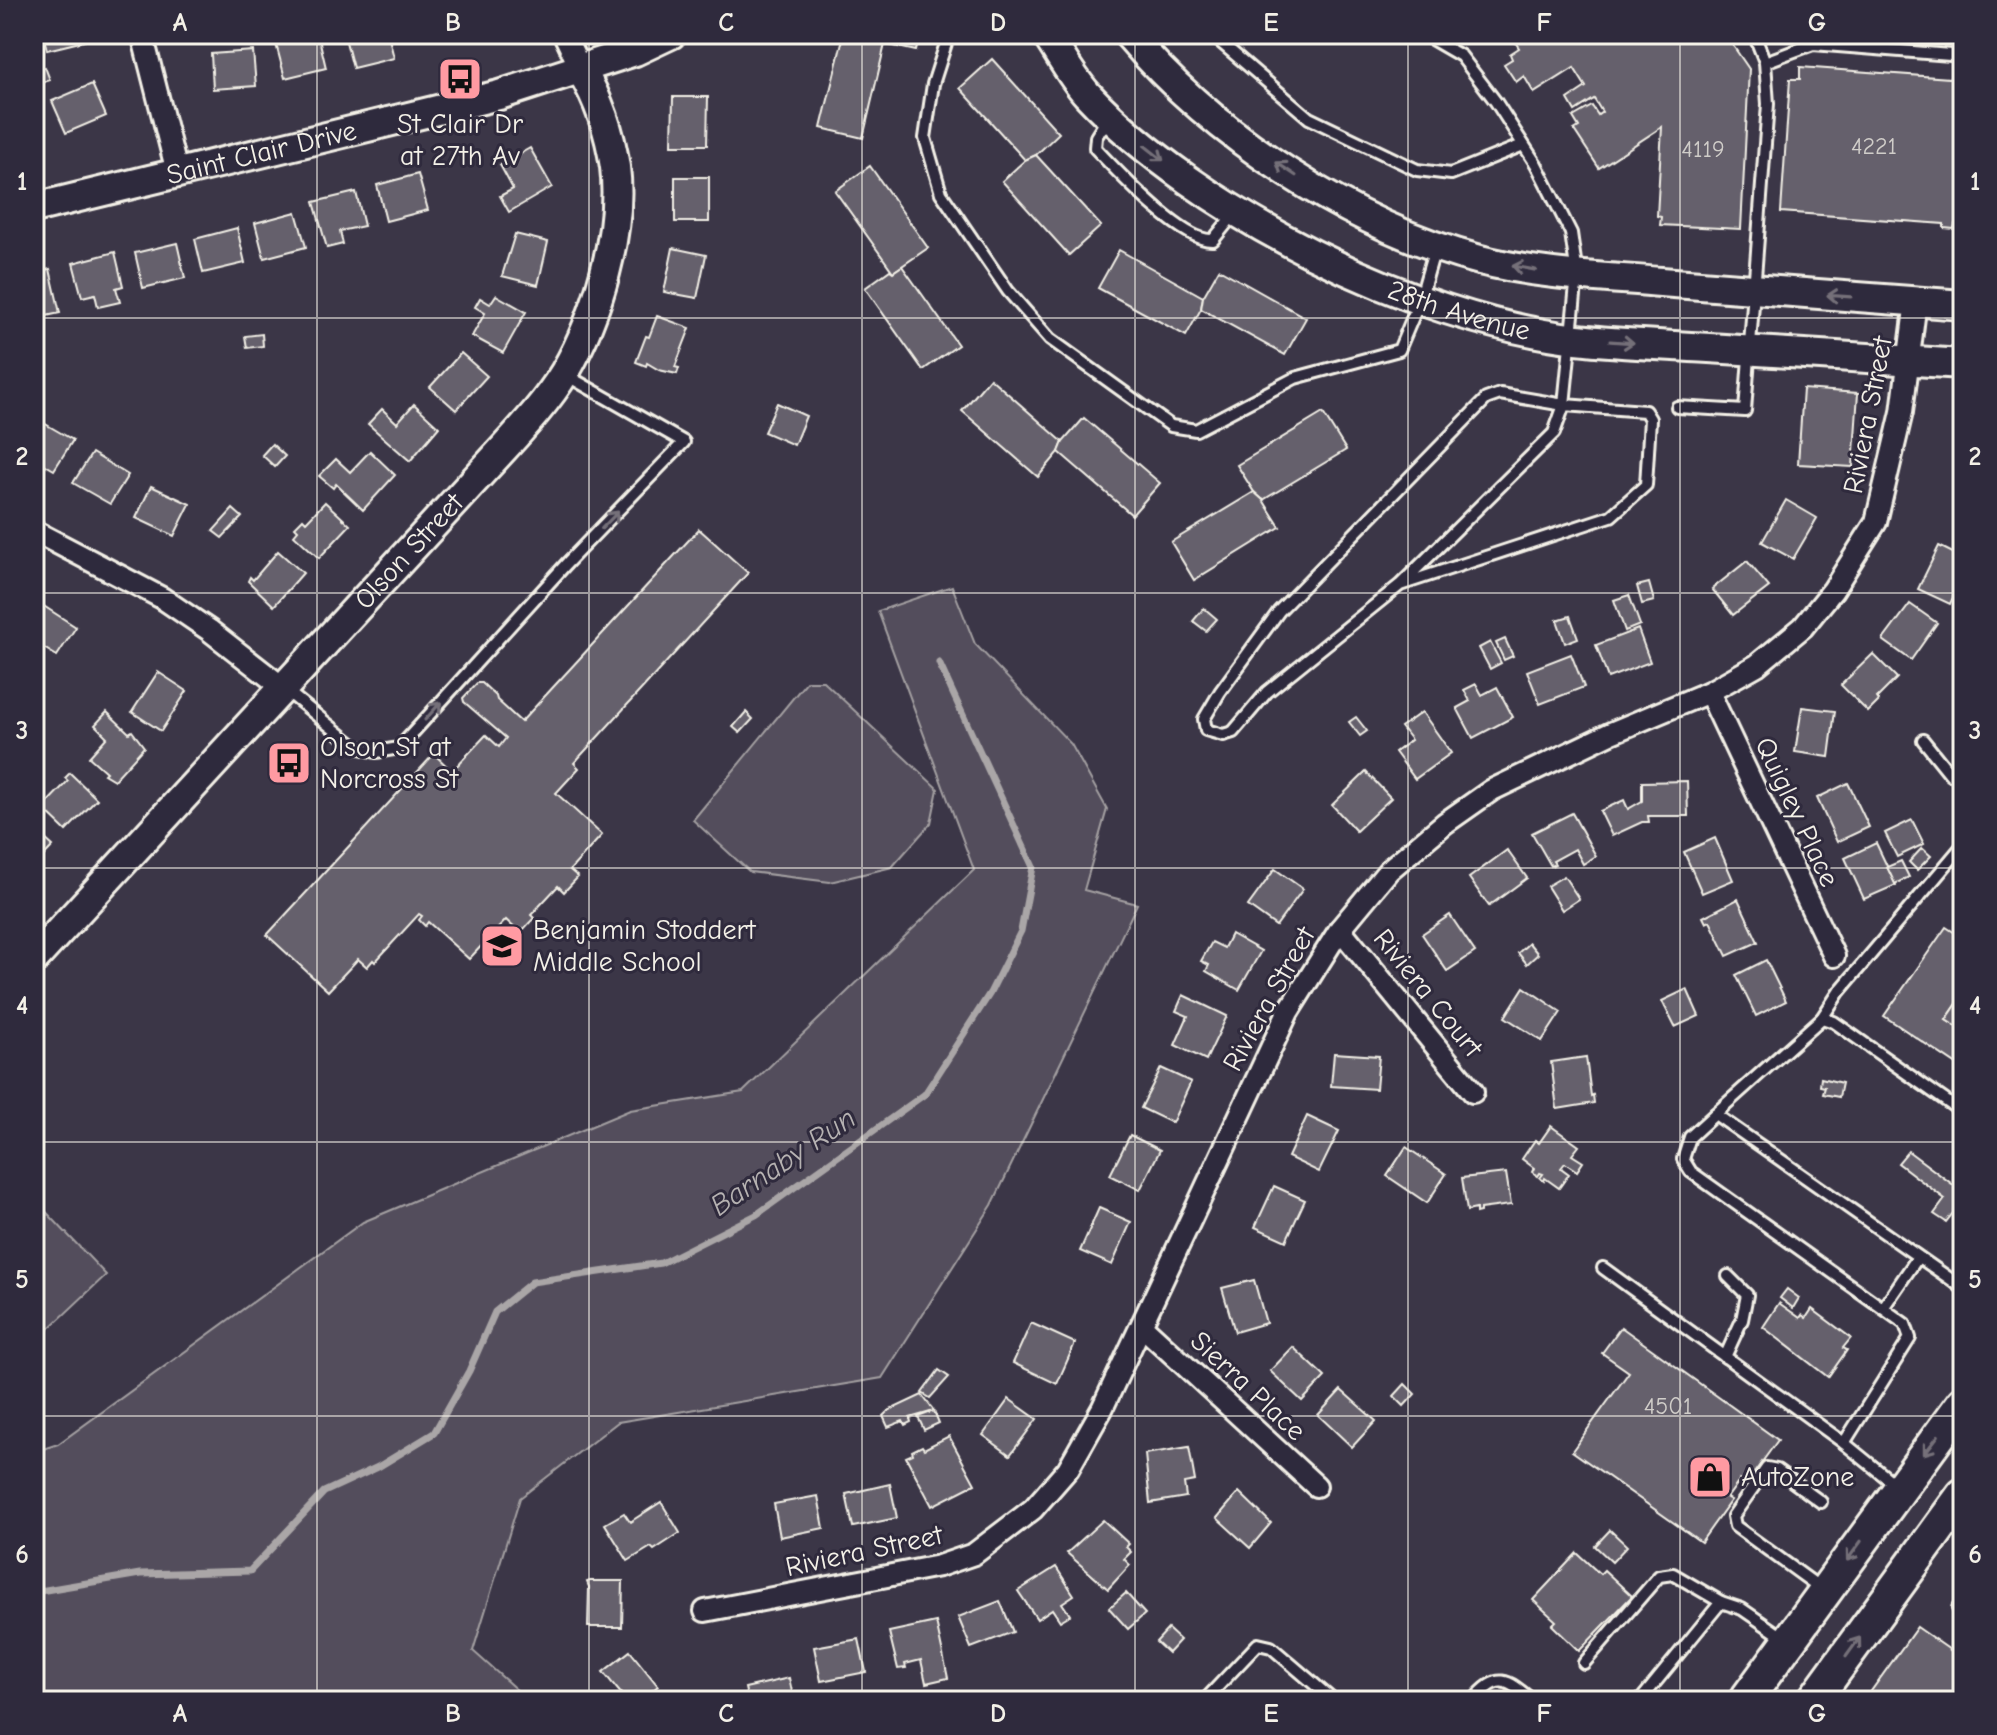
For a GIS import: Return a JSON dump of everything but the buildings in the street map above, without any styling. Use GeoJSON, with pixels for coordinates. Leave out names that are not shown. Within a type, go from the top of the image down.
{"type":"FeatureCollection","features":[{"type":"Feature","properties":{"kind":"main road"},"geometry":{"type":"LineString","coordinates":[[1745,1701],[1963,1403]]}},
{"type":"Feature","properties":{"kind":"main road"},"geometry":{"type":"LineString","coordinates":[[1813,1701],[1959,1507]]}},
{"type":"Feature","properties":{"kind":"street"},"geometry":{"type":"LineString","coordinates":[[142,34],[177,172]]}},
{"type":"Feature","properties":{"kind":"street"},"geometry":{"type":"LineString","coordinates":[[564,34],[581,70]]}},
{"type":"Feature","properties":{"kind":"street","name":"Saint Clair Drive"},"geometry":{"type":"LineString","coordinates":[[34,208],[499,95],[635,51],[671,34]]}},
{"type":"Feature","properties":{"kind":"street","name":"28th Avenue"},"geometry":{"type":"LineString","coordinates":[[1046,34],[1086,92],[1178,171],[1284,240],[1420,300],[1483,320],[1572,338],[1963,364]]}},
{"type":"Feature","properties":{"kind":"street","name":"28th Avenue"},"geometry":{"type":"LineString","coordinates":[[1128,34],[1174,85],[1228,130],[1336,203],[1398,231],[1480,260],[1577,275],[1963,305]]}},
{"type":"Feature","properties":{"kind":"street","name":"Olson Street"},"geometry":{"type":"LineString","coordinates":[[34,959],[504,448],[543,404],[564,374],[580,346],[594,310],[614,222],[615,169],[605,122],[595,94],[581,70]]}},
{"type":"Feature","properties":{"kind":"street","name":"Riviera Street"},"geometry":{"type":"LineString","coordinates":[[705,1611],[939,1566],[974,1554],[1033,1509],[1068,1469],[1102,1409],[1288,1012],[1340,929],[1389,870],[1445,823],[1492,790],[1611,733],[1709,692],[1757,665],[1803,627],[1833,590],[1876,522],[1902,412],[1916,301]]}},
{"type":"Feature","properties":{"kind":"street"},"geometry":{"type":"LineString","coordinates":[[34,531],[162,598],[282,687]]}},
{"type":"Feature","properties":{"kind":"street","name":"Quigley Place"},"geometry":{"type":"LineString","coordinates":[[1709,692],[1834,956]]}},
{"type":"Feature","properties":{"kind":"street","name":"Riviera Court"},"geometry":{"type":"LineString","coordinates":[[1340,929],[1473,1092]]}},
{"type":"Feature","properties":{"kind":"street","name":"Sierra Place"},"geometry":{"type":"LineString","coordinates":[[1142,1326],[1316,1486]]}},
{"type":"Feature","properties":{"kind":"lane"},"geometry":{"type":"LineString","coordinates":[[949,34],[933,84],[925,138],[941,193],[1008,291],[1050,339],[1171,426],[1196,430],[1295,378],[1399,350],[1420,300],[1436,245]]}},
{"type":"Feature","properties":{"kind":"lane"},"geometry":{"type":"LineString","coordinates":[[1211,34],[1309,118],[1417,170],[1451,174],[1523,145]]}},
{"type":"Feature","properties":{"kind":"lane"},"geometry":{"type":"LineString","coordinates":[[1400,585],[1611,516],[1646,485],[1650,419],[1645,411],[1564,405],[1500,394],[1486,399],[1279,611],[1220,692],[1204,719],[1206,730],[1223,735],[1233,732],[1267,692],[1400,585],[1554,433],[1564,405],[1577,275],[1571,233],[1496,102],[1461,56],[1423,34]]}},
{"type":"Feature","properties":{"kind":"lane"},"geometry":{"type":"LineString","coordinates":[[1677,407],[1745,411],[1768,104],[1765,62],[1754,34]]}},
{"type":"Feature","properties":{"kind":"lane"},"geometry":{"type":"LineString","coordinates":[[1765,62],[1813,44],[1963,56]]}},
{"type":"Feature","properties":{"kind":"lane"},"geometry":{"type":"LineString","coordinates":[[1110,115],[1096,137],[1095,148],[1168,218],[1204,241],[1213,240],[1237,210]]}},
{"type":"Feature","properties":{"kind":"lane"},"geometry":{"type":"LineString","coordinates":[[282,687],[356,747],[376,752],[399,748],[568,562],[684,442],[564,374]]}},
{"type":"Feature","properties":{"kind":"lane"},"geometry":{"type":"LineString","coordinates":[[1923,740],[1951,775],[1959,775],[1963,771]]}},
{"type":"Feature","properties":{"kind":"lane"},"geometry":{"type":"LineString","coordinates":[[1844,1443],[1910,1338],[1905,1324],[1691,1172],[1683,1159],[1690,1137],[1822,1018],[1839,992],[1963,845]]}},
{"type":"Feature","properties":{"kind":"lane"},"geometry":{"type":"LineString","coordinates":[[1822,1018],[1834,1022],[1963,1113]]}},
{"type":"Feature","properties":{"kind":"lane"},"geometry":{"type":"LineString","coordinates":[[1715,1114],[1959,1286],[1963,1273]]}},
{"type":"Feature","properties":{"kind":"lane"},"geometry":{"type":"LineString","coordinates":[[1883,1308],[1918,1257]]}},
{"type":"Feature","properties":{"kind":"lane"},"geometry":{"type":"LineString","coordinates":[[1603,1268],[1844,1443],[1899,1488]]}},
{"type":"Feature","properties":{"kind":"lane"},"geometry":{"type":"LineString","coordinates":[[1725,1357],[1742,1320],[1747,1295],[1728,1276]]}},
{"type":"Feature","properties":{"kind":"lane"},"geometry":{"type":"LineString","coordinates":[[1821,1502],[1777,1470],[1767,1468],[1733,1516],[1735,1526],[1825,1591]]}},
{"type":"Feature","properties":{"kind":"lane"},"geometry":{"type":"LineString","coordinates":[[1584,1663],[1659,1576],[1673,1574],[1721,1602],[1742,1609],[1788,1641]]}},
{"type":"Feature","properties":{"kind":"lane"},"geometry":{"type":"LineString","coordinates":[[1640,1701],[1721,1602]]}},
{"type":"Feature","properties":{"kind":"lane"},"geometry":{"type":"LineString","coordinates":[[1204,1701],[1258,1644],[1271,1647],[1334,1701]]}},
{"type":"Feature","properties":{"kind":"lane"},"geometry":{"type":"LineString","coordinates":[[1473,1701],[1484,1688],[1497,1680],[1505,1681],[1533,1701]]}},
{"type":"Feature","properties":{"kind":"shaded area"},"geometry":{"type":"Polygon","coordinates":[[[952,586],[975,644],[1071,744],[1107,809],[1084,890],[1137,904],[992,1205],[882,1378],[618,1422],[520,1498],[473,1651],[529,1701],[34,1701],[34,1452],[58,1444],[363,1222],[630,1110],[743,1092],[974,870],[878,611],[952,586]]]}},
{"type":"Feature","properties":{"kind":"shaded area"},"geometry":{"type":"Polygon","coordinates":[[[807,681],[823,681],[938,789],[931,823],[892,867],[830,882],[750,872],[693,820],[807,681]]]}},
{"type":"Feature","properties":{"kind":"shaded area"},"geometry":{"type":"Polygon","coordinates":[[[34,1199],[106,1275],[34,1343],[34,1199]]]}},
{"type":"Feature","properties":{"kind":"waterway","name":"Barnaby Run"},"geometry":{"type":"LineString","coordinates":[[34,1592],[140,1574],[250,1571],[324,1492],[378,1467],[434,1433],[469,1371],[495,1312],[532,1282],[661,1263],[756,1215],[925,1094],[990,993],[1021,931],[1033,867],[939,663]]}},
{"type":"Feature","properties":{"kind":"place","name":"St Clair Dr at 27th Av"},"geometry":{"type":"Point","coordinates":[460,79]}},
{"type":"Feature","properties":{"kind":"place","name":"Olson St at Norcross St"},"geometry":{"type":"Point","coordinates":[289,763]}},
{"type":"Feature","properties":{"kind":"place","name":"Benjamin Stoddert Middle School"},"geometry":{"type":"Point","coordinates":[502,946]}},
{"type":"Feature","properties":{"kind":"place","name":"AutoZone"},"geometry":{"type":"Point","coordinates":[1710,1477]}}]}
